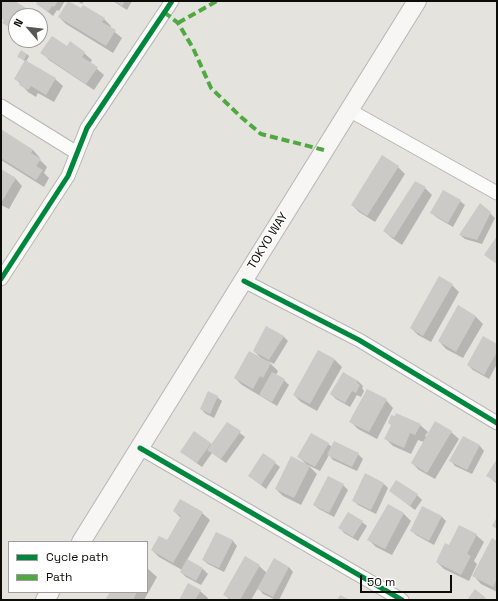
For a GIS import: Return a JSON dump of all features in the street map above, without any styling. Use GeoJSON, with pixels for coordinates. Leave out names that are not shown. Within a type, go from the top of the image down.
{"type":"FeatureCollection","features":[{"type":"Feature","properties":{"kind":"main road","name":"TOKYO WAY"},"geometry":{"type":"LineString","coordinates":[[82,541],[417,1]]}},
{"type":"Feature","properties":{"kind":"street"},"geometry":{"type":"LineString","coordinates":[[1,279],[68,176],[87,128],[172,1]]}},
{"type":"Feature","properties":{"kind":"street"},"geometry":{"type":"LineString","coordinates":[[1,106],[77,153]]}},
{"type":"Feature","properties":{"kind":"street"},"geometry":{"type":"LineString","coordinates":[[350,110],[497,193]]}},
{"type":"Feature","properties":{"kind":"street"},"geometry":{"type":"LineString","coordinates":[[244,281],[359,340],[497,423]]}},
{"type":"Feature","properties":{"kind":"street"},"geometry":{"type":"LineString","coordinates":[[140,448],[402,600]]}},
{"type":"Feature","properties":{"kind":"building"},"geometry":{"type":"Polygon","coordinates":[[[1,1],[15,1],[26,8],[8,8],[8,26],[2,23],[4,20],[1,18],[1,1]]]}},
{"type":"Feature","properties":{"kind":"building"},"geometry":{"type":"Polygon","coordinates":[[[38,1],[58,1],[48,12],[48,8],[42,8],[36,4],[38,1]]]}},
{"type":"Feature","properties":{"kind":"building"},"geometry":{"type":"Polygon","coordinates":[[[68,1],[81,8],[83,5],[105,18],[102,22],[116,30],[106,46],[58,17],[68,1]]]}},
{"type":"Feature","properties":{"kind":"building"},"geometry":{"type":"Polygon","coordinates":[[[115,1],[125,1],[122,6],[115,1]]]}},
{"type":"Feature","properties":{"kind":"building"},"geometry":{"type":"Polygon","coordinates":[[[52,36],[67,46],[70,41],[85,52],[82,57],[98,67],[86,84],[40,53],[44,48],[48,48],[48,42],[52,36]]]}},
{"type":"Feature","properties":{"kind":"building"},"geometry":{"type":"Polygon","coordinates":[[[21,50],[27,54],[24,60],[17,57],[21,50]]]}},
{"type":"Feature","properties":{"kind":"building"},"geometry":{"type":"Polygon","coordinates":[[[25,60],[56,78],[46,95],[31,86],[28,90],[19,85],[21,83],[14,79],[25,60]]]}},
{"type":"Feature","properties":{"kind":"building"},"geometry":{"type":"Polygon","coordinates":[[[1,129],[33,150],[31,153],[41,159],[36,166],[43,170],[36,180],[1,158],[1,129]]]}},
{"type":"Feature","properties":{"kind":"building"},"geometry":{"type":"Polygon","coordinates":[[[382,155],[399,166],[367,216],[351,205],[382,155]]]}},
{"type":"Feature","properties":{"kind":"building"},"geometry":{"type":"Polygon","coordinates":[[[1,169],[16,178],[1,203],[1,169]]]}},
{"type":"Feature","properties":{"kind":"building"},"geometry":{"type":"Polygon","coordinates":[[[415,181],[426,187],[394,238],[383,231],[415,181]]]}},
{"type":"Feature","properties":{"kind":"building"},"geometry":{"type":"Polygon","coordinates":[[[443,190],[461,200],[448,223],[430,213],[443,190]]]}},
{"type":"Feature","properties":{"kind":"building"},"geometry":{"type":"Polygon","coordinates":[[[480,203],[491,212],[477,240],[459,235],[480,203]]]}},
{"type":"Feature","properties":{"kind":"building"},"geometry":{"type":"Polygon","coordinates":[[[497,236],[497,264],[484,255],[497,236]]]}},
{"type":"Feature","properties":{"kind":"building"},"geometry":{"type":"Polygon","coordinates":[[[439,276],[453,284],[423,336],[410,328],[439,276]]]}},
{"type":"Feature","properties":{"kind":"building"},"geometry":{"type":"Polygon","coordinates":[[[458,305],[476,316],[456,352],[438,341],[458,305]]]}},
{"type":"Feature","properties":{"kind":"building"},"geometry":{"type":"Polygon","coordinates":[[[266,326],[284,336],[269,360],[253,351],[266,326]]]}},
{"type":"Feature","properties":{"kind":"building"},"geometry":{"type":"Polygon","coordinates":[[[483,336],[497,344],[497,352],[484,375],[467,365],[483,336]]]}},
{"type":"Feature","properties":{"kind":"building"},"geometry":{"type":"Polygon","coordinates":[[[318,350],[335,359],[310,404],[293,395],[318,350]]]}},
{"type":"Feature","properties":{"kind":"building"},"geometry":{"type":"Polygon","coordinates":[[[249,351],[271,363],[263,378],[260,376],[253,389],[234,378],[249,351]]]}},
{"type":"Feature","properties":{"kind":"building"},"geometry":{"type":"Polygon","coordinates":[[[272,372],[285,379],[272,402],[259,395],[272,372]]]}},
{"type":"Feature","properties":{"kind":"building"},"geometry":{"type":"Polygon","coordinates":[[[343,372],[358,381],[357,383],[360,385],[356,393],[352,391],[345,403],[330,394],[343,372]]]}},
{"type":"Feature","properties":{"kind":"building"},"geometry":{"type":"Polygon","coordinates":[[[367,389],[387,399],[369,432],[349,422],[367,389]]]}},
{"type":"Feature","properties":{"kind":"building"},"geometry":{"type":"Polygon","coordinates":[[[208,391],[218,396],[210,414],[200,409],[208,391]]]}},
{"type":"Feature","properties":{"kind":"building"},"geometry":{"type":"Polygon","coordinates":[[[396,413],[421,424],[415,435],[410,433],[404,448],[384,439],[391,425],[388,423],[391,415],[395,416],[396,413]]]}},
{"type":"Feature","properties":{"kind":"building"},"geometry":{"type":"Polygon","coordinates":[[[435,421],[452,431],[427,473],[411,463],[435,421]]]}},
{"type":"Feature","properties":{"kind":"building"},"geometry":{"type":"Polygon","coordinates":[[[227,422],[241,431],[221,459],[207,450],[227,422]]]}},
{"type":"Feature","properties":{"kind":"building"},"geometry":{"type":"Polygon","coordinates":[[[194,431],[211,443],[197,463],[180,452],[194,431]]]}},
{"type":"Feature","properties":{"kind":"building"},"geometry":{"type":"Polygon","coordinates":[[[311,433],[329,443],[315,467],[297,457],[311,433]]]}},
{"type":"Feature","properties":{"kind":"building"},"geometry":{"type":"Polygon","coordinates":[[[463,436],[480,445],[467,470],[449,461],[463,436]]]}},
{"type":"Feature","properties":{"kind":"building"},"geometry":{"type":"Polygon","coordinates":[[[334,441],[359,453],[352,467],[327,455],[334,441]]]}},
{"type":"Feature","properties":{"kind":"building"},"geometry":{"type":"Polygon","coordinates":[[[263,453],[276,462],[261,485],[248,476],[263,453]]]}},
{"type":"Feature","properties":{"kind":"building"},"geometry":{"type":"Polygon","coordinates":[[[291,456],[310,466],[294,498],[275,489],[291,456]]]}},
{"type":"Feature","properties":{"kind":"building"},"geometry":{"type":"Polygon","coordinates":[[[497,459],[497,482],[486,476],[497,459]]]}},
{"type":"Feature","properties":{"kind":"building"},"geometry":{"type":"Polygon","coordinates":[[[365,473],[384,483],[371,510],[352,501],[365,473]]]}},
{"type":"Feature","properties":{"kind":"building"},"geometry":{"type":"Polygon","coordinates":[[[328,476],[344,484],[329,513],[313,505],[328,476]]]}},
{"type":"Feature","properties":{"kind":"building"},"geometry":{"type":"Polygon","coordinates":[[[396,480],[418,494],[410,506],[389,491],[396,480]]]}},
{"type":"Feature","properties":{"kind":"building"},"geometry":{"type":"Polygon","coordinates":[[[180,499],[203,512],[173,563],[151,550],[159,536],[167,540],[181,516],[173,511],[180,499]]]}},
{"type":"Feature","properties":{"kind":"building"},"geometry":{"type":"Polygon","coordinates":[[[388,504],[404,513],[385,549],[367,540],[388,504]]]}},
{"type":"Feature","properties":{"kind":"building"},"geometry":{"type":"Polygon","coordinates":[[[422,506],[442,516],[429,541],[410,531],[422,506]]]}},
{"type":"Feature","properties":{"kind":"building"},"geometry":{"type":"Polygon","coordinates":[[[348,512],[363,521],[353,537],[338,528],[348,512]]]}},
{"type":"Feature","properties":{"kind":"building"},"geometry":{"type":"Polygon","coordinates":[[[497,517],[497,529],[492,526],[497,517]]]}},
{"type":"Feature","properties":{"kind":"building"},"geometry":{"type":"Polygon","coordinates":[[[459,525],[477,534],[467,554],[471,556],[461,575],[436,562],[445,543],[449,545],[459,525]]]}},
{"type":"Feature","properties":{"kind":"building"},"geometry":{"type":"Polygon","coordinates":[[[216,532],[233,540],[219,568],[202,560],[216,532]]]}},
{"type":"Feature","properties":{"kind":"building"},"geometry":{"type":"Polygon","coordinates":[[[492,538],[497,541],[497,578],[493,587],[472,576],[492,538]]]}},
{"type":"Feature","properties":{"kind":"building"},"geometry":{"type":"Polygon","coordinates":[[[245,556],[260,565],[240,600],[233,600],[223,595],[245,556]]]}},
{"type":"Feature","properties":{"kind":"building"},"geometry":{"type":"Polygon","coordinates":[[[274,558],[289,567],[273,597],[257,589],[274,558]]]}},
{"type":"Feature","properties":{"kind":"building"},"geometry":{"type":"Polygon","coordinates":[[[187,559],[203,568],[196,581],[180,572],[187,559]]]}},
{"type":"Feature","properties":{"kind":"building"},"geometry":{"type":"Polygon","coordinates":[[[188,583],[201,590],[195,600],[179,600],[188,583]]]}},
{"type":"Feature","properties":{"kind":"building"},"geometry":{"type":"Polygon","coordinates":[[[475,589],[486,598],[484,600],[467,600],[475,589]]]}},
{"type":"Feature","properties":{"kind":"building"},"geometry":{"type":"Polygon","coordinates":[[[109,593],[136,593],[133,600],[105,600],[109,593]]]}},
{"type":"Feature","properties":{"kind":"building"},"geometry":{"type":"Polygon","coordinates":[[[340,595],[350,600],[337,600],[340,595]]]}},
{"type":"Feature","properties":{"kind":"marked path"},"geometry":{"type":"LineString","coordinates":[[178,23],[217,1]]}},
{"type":"Feature","properties":{"kind":"marked path"},"geometry":{"type":"LineString","coordinates":[[164,12],[178,23],[193,48],[211,88],[241,117],[261,134],[324,150]]}},
{"type":"Feature","properties":{"kind":"cycle path"},"geometry":{"type":"LineString","coordinates":[[1,279],[68,176],[87,128],[172,1]]}},
{"type":"Feature","properties":{"kind":"cycle path"},"geometry":{"type":"LineString","coordinates":[[244,281],[359,340],[497,423]]}},
{"type":"Feature","properties":{"kind":"cycle path"},"geometry":{"type":"LineString","coordinates":[[140,448],[402,600]]}}]}
